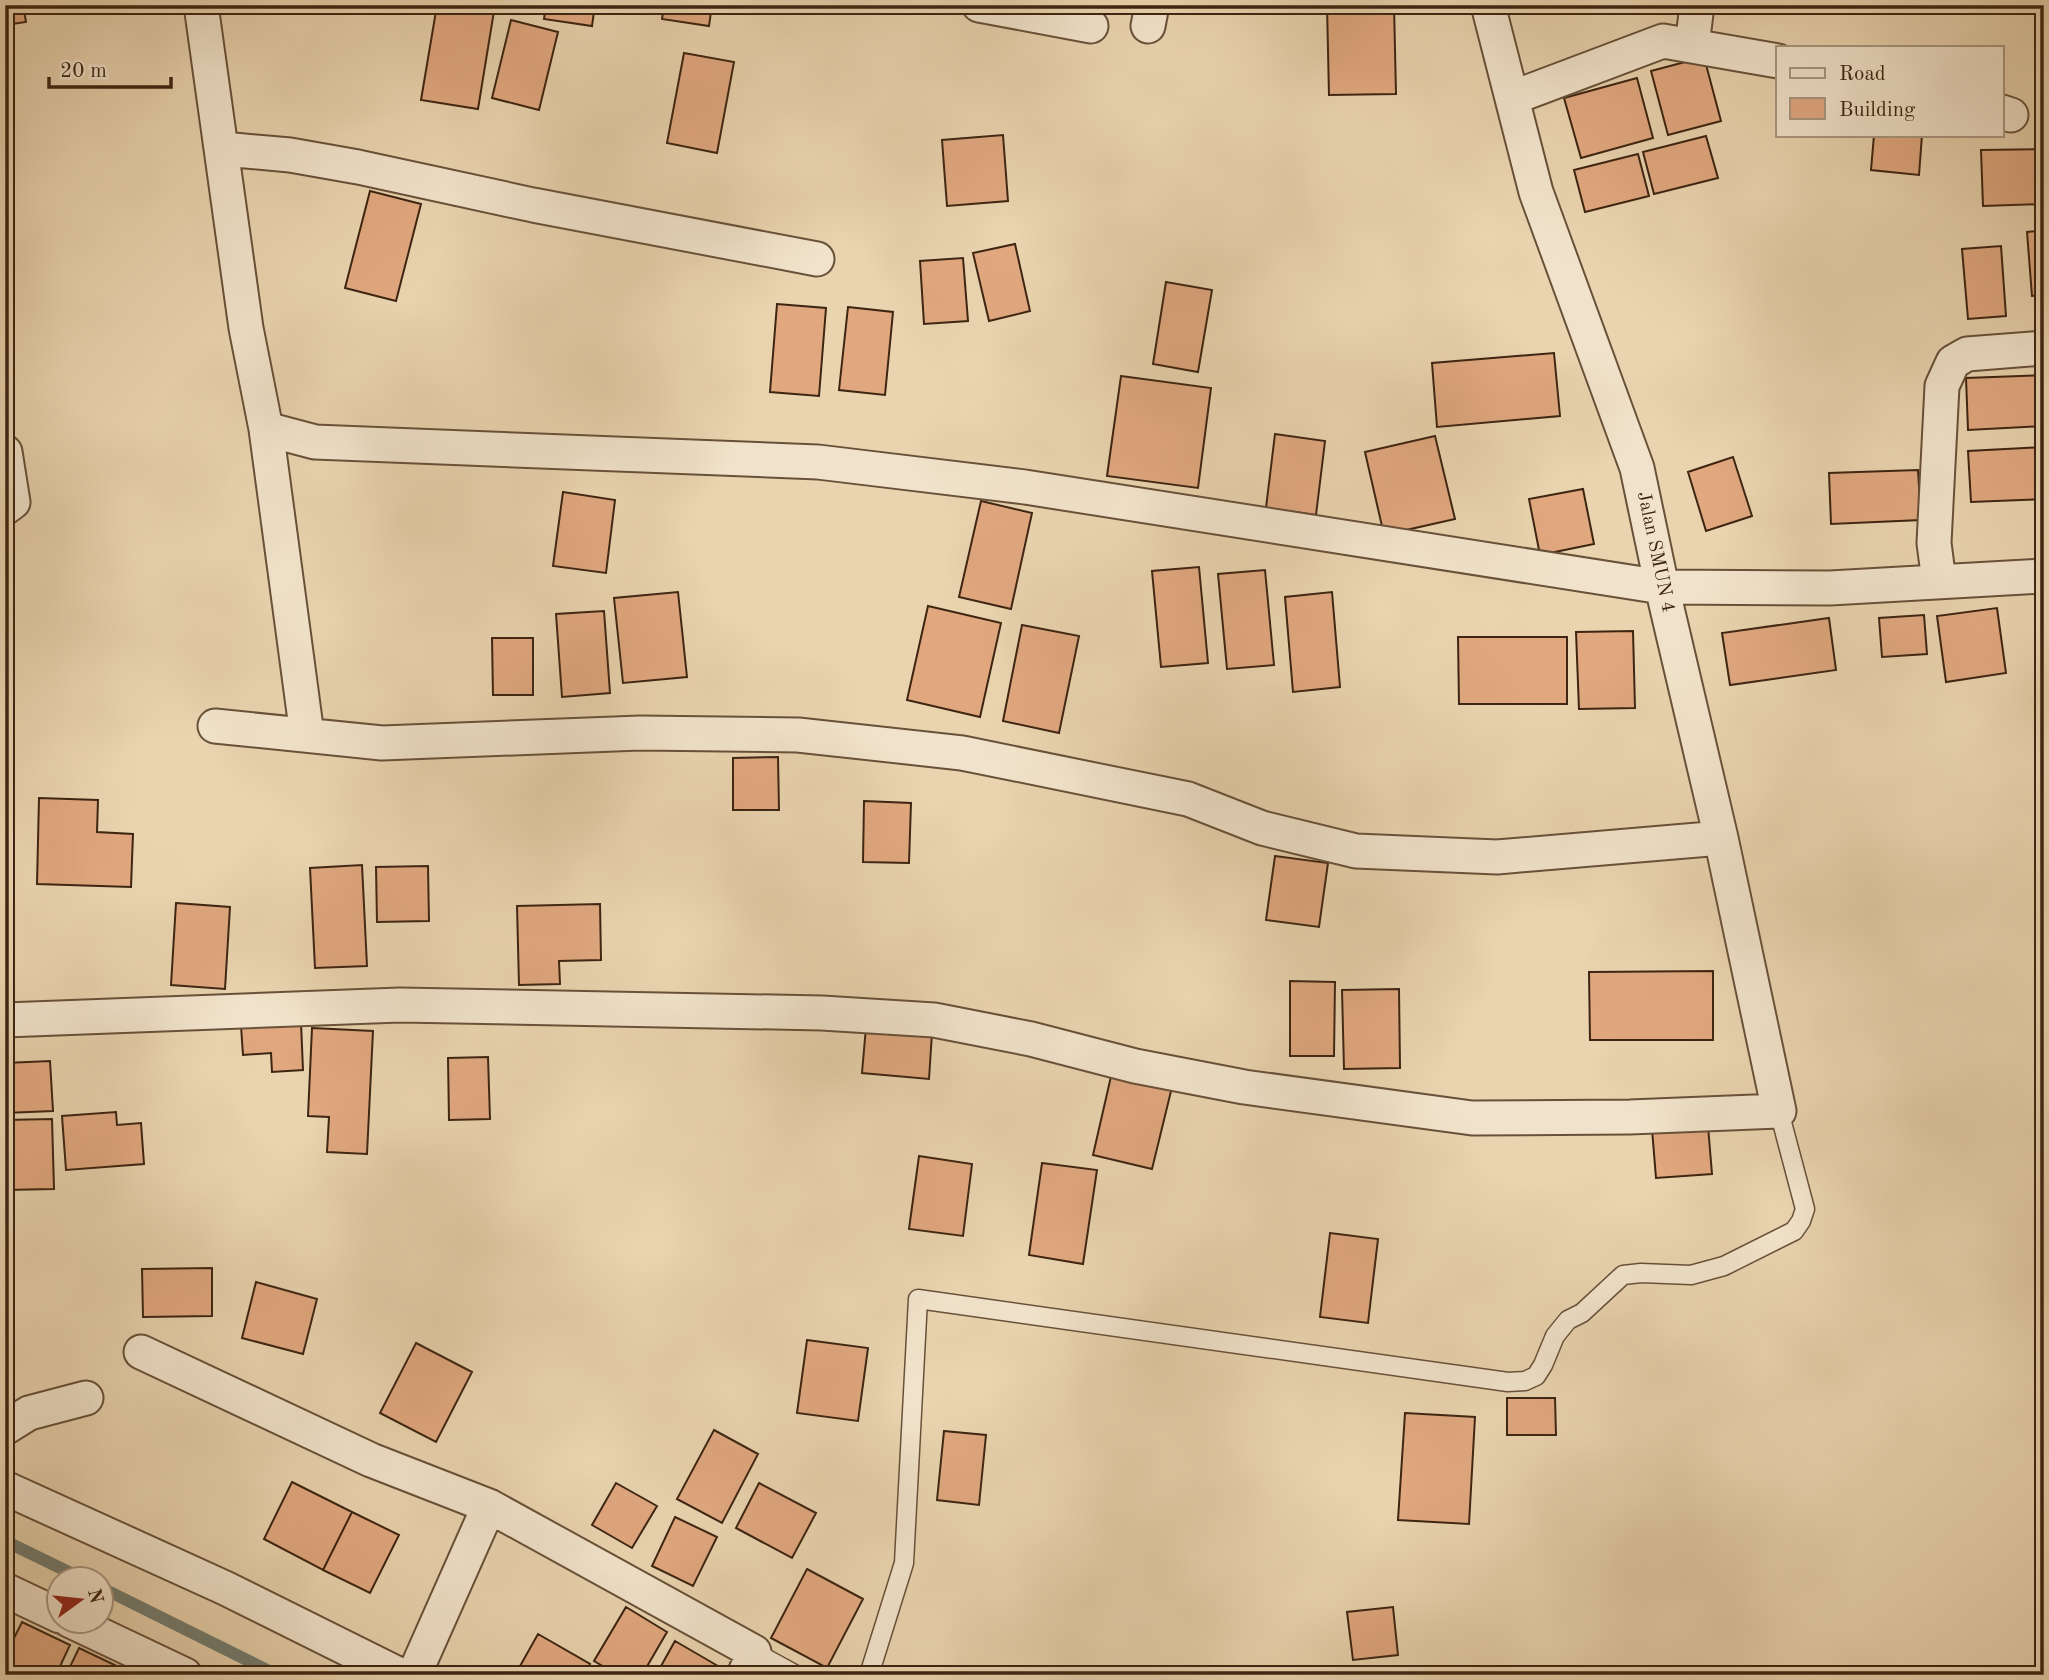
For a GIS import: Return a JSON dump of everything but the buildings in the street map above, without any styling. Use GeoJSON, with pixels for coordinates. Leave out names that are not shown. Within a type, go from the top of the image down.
{"type":"FeatureCollection","features":[{"type":"Feature","properties":{"kind":"street"},"geometry":{"type":"LineString","coordinates":[[201,5],[246,328],[266,429],[307,735]]}},
{"type":"Feature","properties":{"kind":"street"},"geometry":{"type":"LineString","coordinates":[[979,5],[1091,26]]}},
{"type":"Feature","properties":{"kind":"street","name":"Jalan SMUN 4"},"geometry":{"type":"LineString","coordinates":[[1488,5],[1536,192],[1637,468],[1721,838],[1779,1111]]}},
{"type":"Feature","properties":{"kind":"street"},"geometry":{"type":"LineString","coordinates":[[1692,46],[1697,5]]}},
{"type":"Feature","properties":{"kind":"street"},"geometry":{"type":"LineString","coordinates":[[1512,98],[1663,41],[1776,61]]}},
{"type":"Feature","properties":{"kind":"street"},"geometry":{"type":"LineString","coordinates":[[223,149],[290,155],[358,167],[546,208],[817,259]]}},
{"type":"Feature","properties":{"kind":"street"},"geometry":{"type":"LineString","coordinates":[[1938,582],[1934,543],[1942,386],[1954,362],[1967,354],[2044,348]]}},
{"type":"Feature","properties":{"kind":"street"},"geometry":{"type":"LineString","coordinates":[[266,429],[314,442],[818,462],[1025,487],[1662,587],[1830,588],[2044,576]]}},
{"type":"Feature","properties":{"kind":"street"},"geometry":{"type":"LineString","coordinates":[[5,452],[13,502],[5,508]]}},
{"type":"Feature","properties":{"kind":"street"},"geometry":{"type":"LineString","coordinates":[[215,726],[382,743],[640,733],[798,735],[962,752],[1188,799],[1262,828],[1356,851],[1497,857],[1721,838]]}},
{"type":"Feature","properties":{"kind":"street"},"geometry":{"type":"LineString","coordinates":[[5,1020],[400,1005],[822,1013],[934,1020],[1031,1039],[1135,1066],[1244,1087],[1472,1118],[1630,1117],[1779,1111]]}},
{"type":"Feature","properties":{"kind":"street"},"geometry":{"type":"LineString","coordinates":[[141,1352],[371,1460],[489,1506],[749,1663]]}},
{"type":"Feature","properties":{"kind":"street"},"geometry":{"type":"LineString","coordinates":[[5,1428],[29,1413],[86,1398]]}},
{"type":"Feature","properties":{"kind":"street"},"geometry":{"type":"LineString","coordinates":[[5,1488],[225,1588],[400,1675]]}},
{"type":"Feature","properties":{"kind":"street"},"geometry":{"type":"LineString","coordinates":[[414,1675],[489,1506]]}},
{"type":"Feature","properties":{"kind":"street"},"geometry":{"type":"LineString","coordinates":[[5,1590],[46,1609]]}},
{"type":"Feature","properties":{"kind":"street"},"geometry":{"type":"LineString","coordinates":[[99,1634],[185,1675]]}},
{"type":"Feature","properties":{"kind":"lane"},"geometry":{"type":"LineString","coordinates":[[869,1675],[904,1563],[918,1299],[1508,1382],[1525,1381],[1536,1376],[1555,1336],[1568,1320],[1587,1308],[1623,1275],[1691,1275],[1724,1266],[1794,1231],[1801,1221],[1804,1209],[1779,1111]]}},
{"type":"Feature","properties":{"kind":"lane"},"geometry":{"type":"LineString","coordinates":[[749,1663],[796,1675]]}},
{"type":"Feature","properties":{"kind":"waterway"},"geometry":{"type":"LineString","coordinates":[[5,1541],[52,1564]]}},
{"type":"Feature","properties":{"kind":"waterway"},"geometry":{"type":"LineString","coordinates":[[116,1595],[277,1675]]}}]}
